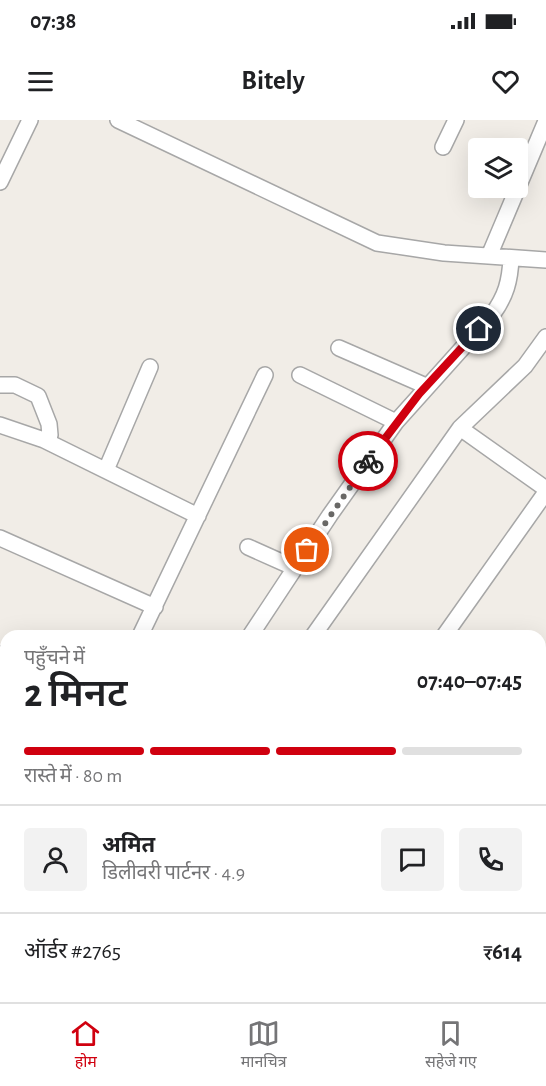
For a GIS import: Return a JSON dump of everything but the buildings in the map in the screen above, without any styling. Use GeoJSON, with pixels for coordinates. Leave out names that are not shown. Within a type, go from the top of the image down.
{"type":"FeatureCollection","features":[{"type":"Feature","properties":{"kind":"street"},"geometry":{"type":"LineString","coordinates":[[0,182],[30,120]]}},
{"type":"Feature","properties":{"kind":"street"},"geometry":{"type":"LineString","coordinates":[[118,120],[142,125],[377,243],[511,258],[545,258]]}},
{"type":"Feature","properties":{"kind":"street"},"geometry":{"type":"LineString","coordinates":[[443,147],[456,120]]}},
{"type":"Feature","properties":{"kind":"street"},"geometry":{"type":"LineString","coordinates":[[489,256],[546,121]]}},
{"type":"Feature","properties":{"kind":"street"},"geometry":{"type":"LineString","coordinates":[[253,630],[396,422],[492,315],[505,297],[510,279],[511,258]]}},
{"type":"Feature","properties":{"kind":"street"},"geometry":{"type":"LineString","coordinates":[[317,630],[460,428],[525,366],[546,337]]}},
{"type":"Feature","properties":{"kind":"street"},"geometry":{"type":"LineString","coordinates":[[339,348],[426,386]]}},
{"type":"Feature","properties":{"kind":"street"},"geometry":{"type":"LineString","coordinates":[[106,470],[150,367]]}},
{"type":"Feature","properties":{"kind":"street"},"geometry":{"type":"LineString","coordinates":[[143,630],[265,375]]}},
{"type":"Feature","properties":{"kind":"street"},"geometry":{"type":"LineString","coordinates":[[300,375],[396,422]]}},
{"type":"Feature","properties":{"kind":"street"},"geometry":{"type":"LineString","coordinates":[[0,385],[15,385],[38,396],[50,424],[50,435],[44,440]]}},
{"type":"Feature","properties":{"kind":"street"},"geometry":{"type":"LineString","coordinates":[[0,425],[44,440],[198,516]]}},
{"type":"Feature","properties":{"kind":"street"},"geometry":{"type":"LineString","coordinates":[[448,630],[546,491],[460,428]]}},
{"type":"Feature","properties":{"kind":"street"},"geometry":{"type":"LineString","coordinates":[[0,538],[155,607]]}},
{"type":"Feature","properties":{"kind":"street"},"geometry":{"type":"LineString","coordinates":[[248,547],[295,568]]}},
{"type":"Feature","properties":{"kind":"way so far"},"geometry":{"type":"LineString","coordinates":[[307,550],[368,461]]}},
{"type":"Feature","properties":{"kind":"route"},"geometry":{"type":"LineString","coordinates":[[368,461],[419,394],[479,329]]}}]}
